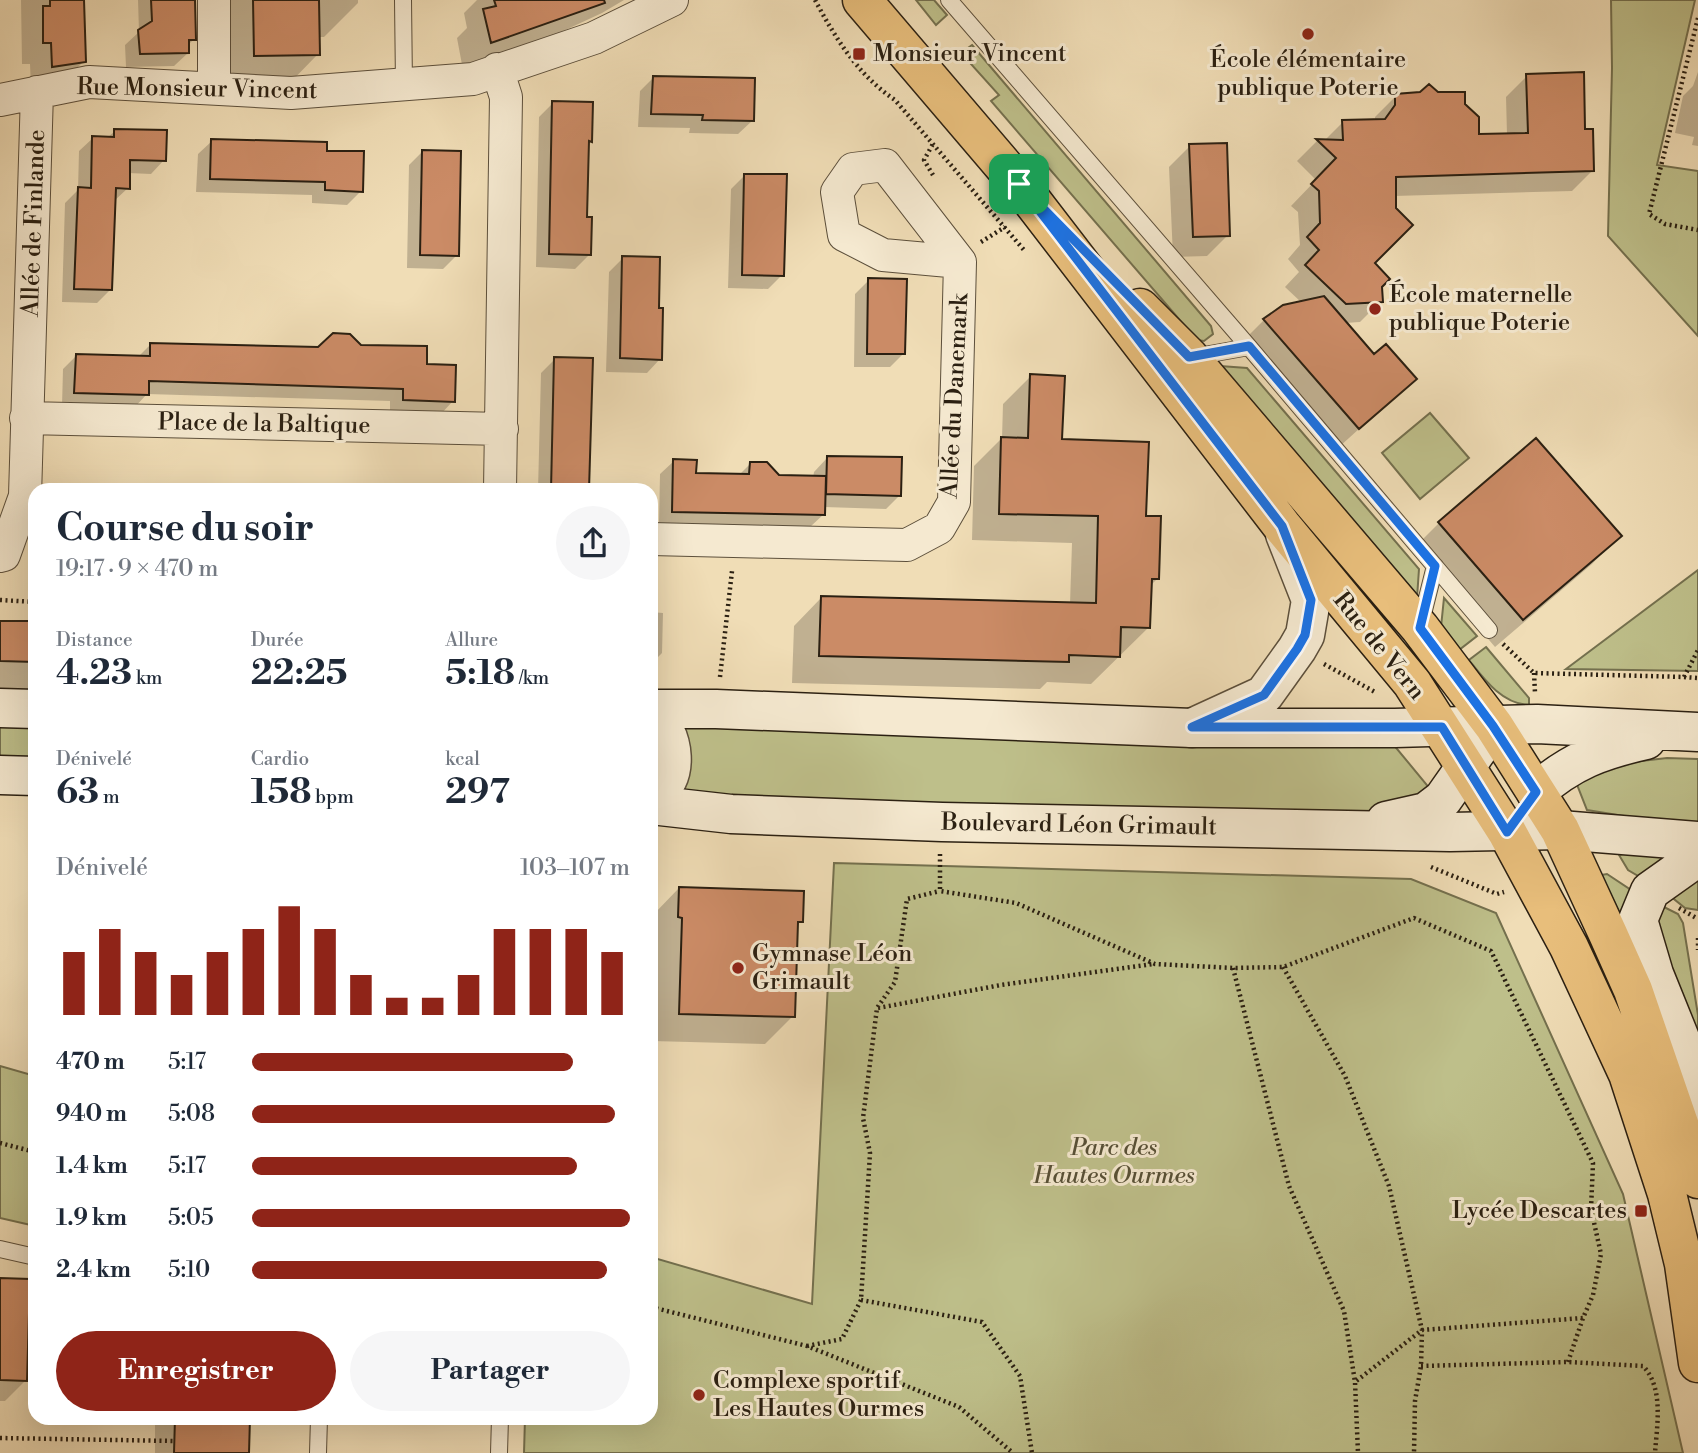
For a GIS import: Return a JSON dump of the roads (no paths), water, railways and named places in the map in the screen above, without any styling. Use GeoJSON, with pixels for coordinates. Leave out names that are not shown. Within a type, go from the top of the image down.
{"type":"FeatureCollection","features":[{"type":"Feature","properties":{"kind":"main road","name":"Rue de Vern"},"geometry":{"type":"LineString","coordinates":[[862,0],[1019,184],[1282,526],[1412,683],[1507,832],[1536,883],[1601,1013],[1628,1074],[1652,1145],[1684,1264],[1698,1363]]}},
{"type":"Feature","properties":{"kind":"main road","name":"Rue de Vern"},"geometry":{"type":"LineString","coordinates":[[1019,184],[1189,357],[1420,628],[1493,726],[1560,831],[1633,990],[1698,1179]]}},
{"type":"Feature","properties":{"kind":"main road"},"geometry":{"type":"LineString","coordinates":[[1192,727],[1264,695],[1305,635],[1311,600],[1282,526]]}},
{"type":"Feature","properties":{"kind":"main road"},"geometry":{"type":"LineString","coordinates":[[0,708],[28,709]]}},
{"type":"Feature","properties":{"kind":"main road"},"geometry":{"type":"LineString","coordinates":[[658,709],[1192,727],[1556,725],[1690,732]]}},
{"type":"Feature","properties":{"kind":"main road"},"geometry":{"type":"LineString","coordinates":[[658,722],[668,737],[673,762],[668,779],[658,790]]}},
{"type":"Feature","properties":{"kind":"main road"},"geometry":{"type":"LineString","coordinates":[[1350,830],[1426,812],[1443,799],[1493,726]]}},
{"type":"Feature","properties":{"kind":"main road"},"geometry":{"type":"LineString","coordinates":[[1507,832],[1536,792],[1571,765],[1615,746],[1690,732]]}},
{"type":"Feature","properties":{"kind":"main road"},"geometry":{"type":"LineString","coordinates":[[0,775],[28,776]]}},
{"type":"Feature","properties":{"kind":"main road","name":"Boulevard Léon Grimault"},"geometry":{"type":"LineString","coordinates":[[658,806],[732,814],[942,822],[1560,831],[1698,841]]}},
{"type":"Feature","properties":{"kind":"main road"},"geometry":{"type":"LineString","coordinates":[[1684,1134],[1681,1041],[1654,974],[1638,920],[1650,891],[1698,858]]}},
{"type":"Feature","properties":{"kind":"street"},"geometry":{"type":"LineString","coordinates":[[214,0],[214,88]]}},
{"type":"Feature","properties":{"kind":"street","name":"Rue Monsieur Vincent"},"geometry":{"type":"LineString","coordinates":[[0,100],[89,82],[292,93],[473,79],[594,38],[672,0]]}},
{"type":"Feature","properties":{"kind":"street"},"geometry":{"type":"LineString","coordinates":[[497,69],[506,97],[500,483]]}},
{"type":"Feature","properties":{"kind":"street","name":"Allée de Finlande"},"geometry":{"type":"LineString","coordinates":[[29,483],[26,418],[37,92]]}},
{"type":"Feature","properties":{"kind":"street","name":"Allée du Danemark"},"geometry":{"type":"LineString","coordinates":[[658,539],[907,545],[939,528],[954,502],[971,252]]}},
{"type":"Feature","properties":{"kind":"street","name":"Place de la Baltique"},"geometry":{"type":"LineString","coordinates":[[26,418],[502,429]]}},
{"type":"Feature","properties":{"kind":"street","name":"Allée de Finlande"},"geometry":{"type":"LineString","coordinates":[[0,556],[4,555],[28,501]]}},
{"type":"Feature","properties":{"kind":"lane"},"geometry":{"type":"LineString","coordinates":[[403,0],[404,85]]}},
{"type":"Feature","properties":{"kind":"lane"},"geometry":{"type":"LineString","coordinates":[[949,0],[1249,346],[1489,630]]}},
{"type":"Feature","properties":{"kind":"lane"},"geometry":{"type":"LineString","coordinates":[[1189,357],[1249,346]]}},
{"type":"Feature","properties":{"kind":"lane"},"geometry":{"type":"LineString","coordinates":[[1420,628],[1435,566]]}},
{"type":"Feature","properties":{"kind":"lane"},"geometry":{"type":"LineString","coordinates":[[0,1249],[28,1255]]}},
{"type":"Feature","properties":{"kind":"lane"},"geometry":{"type":"LineString","coordinates":[[318,1453],[319,1425]]}},
{"type":"Feature","properties":{"kind":"lane"},"geometry":{"type":"LineString","coordinates":[[499,1453],[500,1425]]}},
{"type":"Feature","properties":{"kind":"place","name":"École élémentaire publique Poterie"},"geometry":{"type":"Point","coordinates":[1308,34]}},
{"type":"Feature","properties":{"kind":"place","name":"Monsieur Vincent"},"geometry":{"type":"Point","coordinates":[859,54]}},
{"type":"Feature","properties":{"kind":"place","name":"École maternelle publique Poterie"},"geometry":{"type":"Point","coordinates":[1375,309]}},
{"type":"Feature","properties":{"kind":"place","name":"Gymnase Léon Grimault"},"geometry":{"type":"Point","coordinates":[738,968]}},
{"type":"Feature","properties":{"kind":"place","name":"Lycée Descartes"},"geometry":{"type":"Point","coordinates":[1641,1211]}},
{"type":"Feature","properties":{"kind":"place","name":"Complexe sportif Les Hautes Ourmes"},"geometry":{"type":"Point","coordinates":[699,1395]}},
{"type":"Feature","properties":{"kind":"park label","name":"Parc des Hautes Ourmes"},"geometry":{"type":"Point","coordinates":[1114,1162]}}]}
